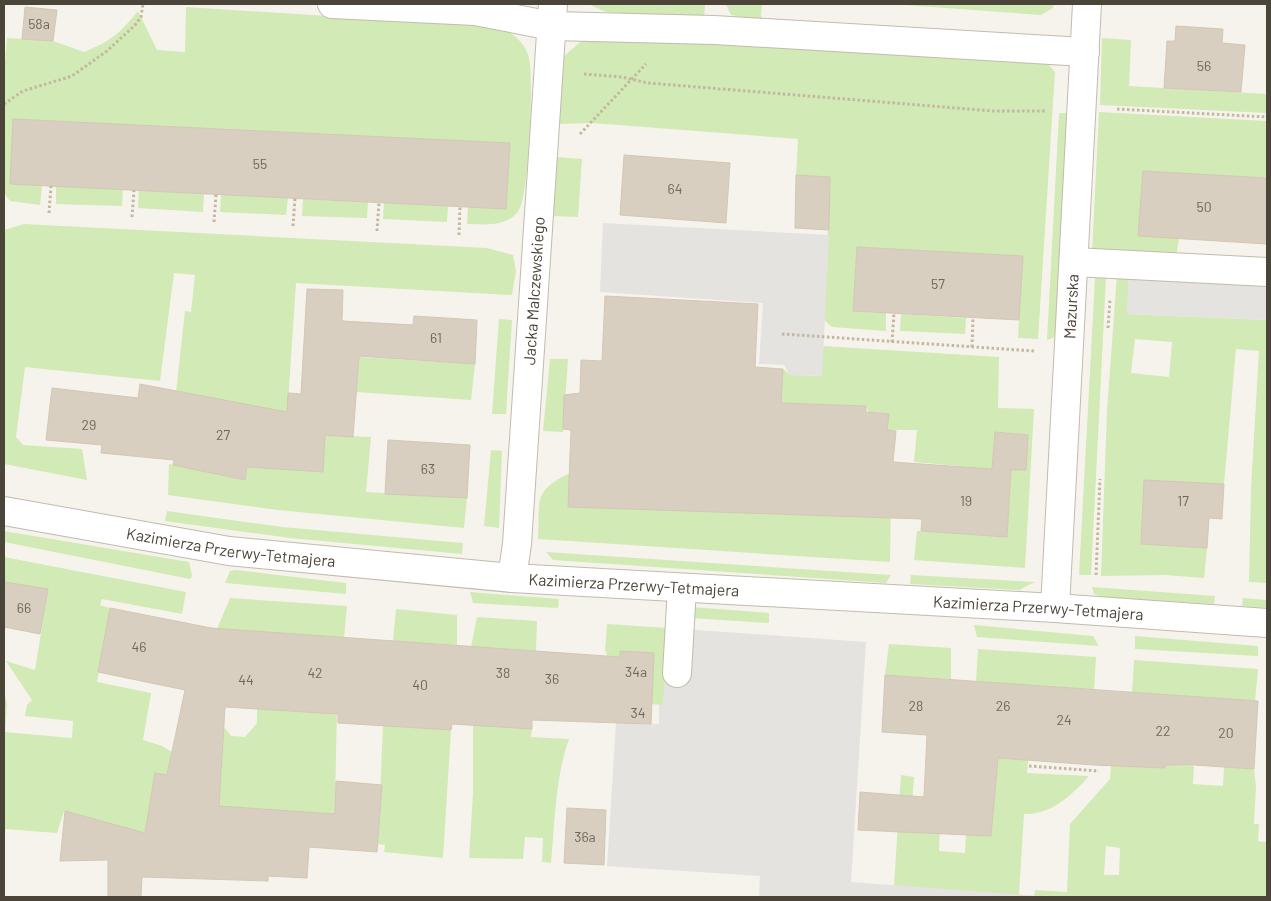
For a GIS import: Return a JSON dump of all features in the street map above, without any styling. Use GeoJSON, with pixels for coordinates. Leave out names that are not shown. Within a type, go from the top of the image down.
{"type":"FeatureCollection","features":[{"type":"Feature","properties":{"kind":"street"},"geometry":{"type":"LineString","coordinates":[[332,4],[552,15],[674,29],[1085,52]]}},
{"type":"Feature","properties":{"kind":"street","name":"Mazurska"},"geometry":{"type":"LineString","coordinates":[[1055,608],[1087,4]]}},
{"type":"Feature","properties":{"kind":"street","name":"Jacka Malczewskiego"},"geometry":{"type":"LineString","coordinates":[[512,578],[517,544],[552,15]]}},
{"type":"Feature","properties":{"kind":"street"},"geometry":{"type":"LineString","coordinates":[[1074,262],[1267,272]]}},
{"type":"Feature","properties":{"kind":"street","name":"Kazimierza Przerwy-Tetmajera"},"geometry":{"type":"LineString","coordinates":[[4,511],[229,552],[512,578],[1055,608],[1267,623]]}},
{"type":"Feature","properties":{"kind":"street"},"geometry":{"type":"LineString","coordinates":[[677,673],[682,588]]}},
{"type":"Feature","properties":{"kind":"path"},"geometry":{"type":"LineString","coordinates":[[4,104],[23,91],[72,76],[86,66],[135,25],[141,17],[143,4]]}},
{"type":"Feature","properties":{"kind":"path"},"geometry":{"type":"LineString","coordinates":[[579,136],[634,80],[674,29]]}},
{"type":"Feature","properties":{"kind":"path"},"geometry":{"type":"LineString","coordinates":[[549,71],[648,83],[992,111],[1082,108],[1267,117]]}},
{"type":"Feature","properties":{"kind":"path"},"geometry":{"type":"LineString","coordinates":[[49,213],[52,186]]}},
{"type":"Feature","properties":{"kind":"path"},"geometry":{"type":"LineString","coordinates":[[132,217],[134,190]]}},
{"type":"Feature","properties":{"kind":"path"},"geometry":{"type":"LineString","coordinates":[[214,222],[216,194]]}},
{"type":"Feature","properties":{"kind":"path"},"geometry":{"type":"LineString","coordinates":[[293,226],[295,198]]}},
{"type":"Feature","properties":{"kind":"path"},"geometry":{"type":"LineString","coordinates":[[377,231],[379,202]]}},
{"type":"Feature","properties":{"kind":"path"},"geometry":{"type":"LineString","coordinates":[[459,235],[460,206]]}},
{"type":"Feature","properties":{"kind":"path"},"geometry":{"type":"LineString","coordinates":[[1108,332],[1112,264]]}},
{"type":"Feature","properties":{"kind":"path"},"geometry":{"type":"LineString","coordinates":[[892,342],[894,313]]}},
{"type":"Feature","properties":{"kind":"path"},"geometry":{"type":"LineString","coordinates":[[972,347],[973,318]]}},
{"type":"Feature","properties":{"kind":"path"},"geometry":{"type":"LineString","coordinates":[[782,334],[1042,352]]}},
{"type":"Feature","properties":{"kind":"path"},"geometry":{"type":"LineString","coordinates":[[1096,580],[1100,476]]}},
{"type":"Feature","properties":{"kind":"path"},"geometry":{"type":"LineString","coordinates":[[1029,766],[1099,770]]}},
{"type":"Feature","properties":{"kind":"green space"},"geometry":{"type":"Polygon","coordinates":[[[588,4],[705,4],[704,19],[606,12],[588,4]]]}},
{"type":"Feature","properties":{"kind":"green space"},"geometry":{"type":"Polygon","coordinates":[[[726,4],[762,4],[761,15],[763,21],[731,15],[726,4]]]}},
{"type":"Feature","properties":{"kind":"green space"},"geometry":{"type":"Polygon","coordinates":[[[891,4],[1054,4],[1053,8],[1041,15],[891,4]]]}},
{"type":"Feature","properties":{"kind":"green space"},"geometry":{"type":"Polygon","coordinates":[[[186,7],[498,27],[509,32],[525,47],[530,69],[531,110],[528,160],[523,200],[519,210],[508,220],[495,224],[467,224],[468,207],[506,208],[509,143],[14,119],[42,186],[40,205],[10,201],[4,193],[4,74],[7,38],[53,41],[84,52],[114,36],[138,11],[157,50],[185,52],[186,7]]]}},
{"type":"Feature","properties":{"kind":"green space"},"geometry":{"type":"Polygon","coordinates":[[[591,33],[1045,60],[1055,72],[1038,339],[1018,338],[1022,256],[857,247],[853,311],[886,313],[886,331],[832,327],[824,320],[830,177],[796,175],[798,139],[592,123],[557,124],[564,56],[591,33]]]}},
{"type":"Feature","properties":{"kind":"green space"},"geometry":{"type":"Polygon","coordinates":[[[1102,38],[1131,40],[1129,86],[1267,94],[1267,113],[1100,105],[1102,38]]]}},
{"type":"Feature","properties":{"kind":"green space"},"geometry":{"type":"Polygon","coordinates":[[[1099,112],[1267,121],[1267,178],[1143,171],[1138,236],[1179,238],[1176,258],[1092,253],[1099,112]]]}},
{"type":"Feature","properties":{"kind":"green space"},"geometry":{"type":"Polygon","coordinates":[[[1059,113],[1071,113],[1057,331],[1053,338],[1047,340],[1059,113]]]}},
{"type":"Feature","properties":{"kind":"green space"},"geometry":{"type":"Polygon","coordinates":[[[556,157],[582,159],[578,217],[552,216],[556,157]]]}},
{"type":"Feature","properties":{"kind":"green space"},"geometry":{"type":"Polygon","coordinates":[[[56,186],[123,190],[122,206],[56,204],[56,186]]]}},
{"type":"Feature","properties":{"kind":"green space"},"geometry":{"type":"Polygon","coordinates":[[[139,190],[204,194],[203,212],[138,208],[139,190]]]}},
{"type":"Feature","properties":{"kind":"green space"},"geometry":{"type":"Polygon","coordinates":[[[221,194],[288,198],[286,215],[220,212],[221,194]]]}},
{"type":"Feature","properties":{"kind":"green space"},"geometry":{"type":"Polygon","coordinates":[[[303,199],[368,202],[367,218],[302,216],[303,199]]]}},
{"type":"Feature","properties":{"kind":"green space"},"geometry":{"type":"Polygon","coordinates":[[[384,203],[448,206],[447,222],[383,219],[384,203]]]}},
{"type":"Feature","properties":{"kind":"green space"},"geometry":{"type":"Polygon","coordinates":[[[24,224],[487,248],[513,255],[516,271],[512,295],[296,283],[286,433],[371,437],[366,492],[467,498],[464,528],[278,510],[168,495],[169,464],[245,480],[251,449],[173,419],[185,311],[191,312],[195,275],[174,273],[160,381],[25,367],[16,437],[23,445],[82,449],[87,480],[4,464],[4,230],[24,224]]]}},
{"type":"Feature","properties":{"kind":"green space"},"geometry":{"type":"Polygon","coordinates":[[[1117,274],[1129,275],[1127,314],[1267,320],[1267,583],[1249,582],[1251,488],[1259,351],[1236,349],[1224,484],[1144,480],[1141,544],[1207,548],[1204,578],[1165,575],[1101,576],[1107,411],[1117,274]],[[1135,339],[1131,373],[1169,377],[1172,342],[1135,339]]]}},
{"type":"Feature","properties":{"kind":"green space"},"geometry":{"type":"Polygon","coordinates":[[[1095,278],[1106,278],[1091,575],[1079,575],[1095,278]]]}},
{"type":"Feature","properties":{"kind":"green space"},"geometry":{"type":"Polygon","coordinates":[[[901,314],[966,318],[965,334],[900,331],[901,314]]]}},
{"type":"Feature","properties":{"kind":"green space"},"geometry":{"type":"Polygon","coordinates":[[[499,319],[512,320],[506,414],[492,414],[499,319]]]}},
{"type":"Feature","properties":{"kind":"green space"},"geometry":{"type":"Polygon","coordinates":[[[823,346],[999,357],[998,408],[1034,409],[1025,568],[914,560],[917,531],[1007,537],[1011,470],[1028,435],[995,432],[992,469],[914,462],[917,430],[887,430],[888,414],[869,413],[866,406],[781,403],[783,369],[791,375],[821,376],[823,346]]]}},
{"type":"Feature","properties":{"kind":"green space"},"geometry":{"type":"Polygon","coordinates":[[[359,357],[475,364],[471,400],[356,392],[359,357]]]}},
{"type":"Feature","properties":{"kind":"green space"},"geometry":{"type":"Polygon","coordinates":[[[550,359],[568,359],[563,432],[543,431],[550,359]]]}},
{"type":"Feature","properties":{"kind":"green space"},"geometry":{"type":"Polygon","coordinates":[[[491,450],[502,451],[499,528],[484,526],[491,450]]]}},
{"type":"Feature","properties":{"kind":"green space"},"geometry":{"type":"Polygon","coordinates":[[[570,473],[891,493],[890,562],[538,539],[540,498],[549,486],[570,473]]]}},
{"type":"Feature","properties":{"kind":"green space"},"geometry":{"type":"Polygon","coordinates":[[[167,511],[282,527],[463,543],[462,554],[290,538],[165,521],[167,511]]]}},
{"type":"Feature","properties":{"kind":"green space"},"geometry":{"type":"Polygon","coordinates":[[[4,531],[189,562],[192,576],[190,579],[4,542],[4,531]]]}},
{"type":"Feature","properties":{"kind":"green space"},"geometry":{"type":"Polygon","coordinates":[[[546,552],[891,575],[886,583],[553,560],[546,552]]]}},
{"type":"Feature","properties":{"kind":"green space"},"geometry":{"type":"Polygon","coordinates":[[[4,557],[186,592],[182,614],[102,599],[100,605],[110,608],[97,682],[151,693],[143,740],[162,746],[177,755],[174,776],[155,773],[146,828],[163,834],[163,838],[64,811],[57,833],[4,829],[4,692],[7,703],[5,732],[72,738],[73,721],[25,716],[27,705],[32,700],[6,661],[35,670],[48,590],[4,582],[4,557]]]}},
{"type":"Feature","properties":{"kind":"green space"},"geometry":{"type":"Polygon","coordinates":[[[236,570],[346,583],[346,594],[225,583],[230,571],[236,570]]]}},
{"type":"Feature","properties":{"kind":"green space"},"geometry":{"type":"Polygon","coordinates":[[[911,575],[1035,582],[1019,590],[910,584],[911,575]]]}},
{"type":"Feature","properties":{"kind":"green space"},"geometry":{"type":"Polygon","coordinates":[[[1092,587],[1215,596],[1214,604],[1102,597],[1094,594],[1092,587]]]}},
{"type":"Feature","properties":{"kind":"green space"},"geometry":{"type":"Polygon","coordinates":[[[470,592],[559,599],[558,608],[473,603],[470,592]]]}},
{"type":"Feature","properties":{"kind":"green space"},"geometry":{"type":"Polygon","coordinates":[[[230,598],[347,606],[344,638],[217,629],[230,598]]]}},
{"type":"Feature","properties":{"kind":"green space"},"geometry":{"type":"Polygon","coordinates":[[[1243,598],[1267,600],[1267,608],[1242,606],[1243,598]]]}},
{"type":"Feature","properties":{"kind":"green space"},"geometry":{"type":"Polygon","coordinates":[[[691,607],[769,613],[769,623],[691,618],[691,607]]]}},
{"type":"Feature","properties":{"kind":"green space"},"geometry":{"type":"Polygon","coordinates":[[[396,609],[457,615],[457,645],[393,641],[396,609]]]}},
{"type":"Feature","properties":{"kind":"green space"},"geometry":{"type":"Polygon","coordinates":[[[477,617],[537,621],[536,651],[471,647],[477,617]]]}},
{"type":"Feature","properties":{"kind":"green space"},"geometry":{"type":"Polygon","coordinates":[[[607,624],[669,628],[663,705],[650,704],[654,653],[620,651],[618,691],[606,660],[607,624]]]}},
{"type":"Feature","properties":{"kind":"green space"},"geometry":{"type":"Polygon","coordinates":[[[974,625],[1093,636],[1099,646],[977,637],[974,625]]]}},
{"type":"Feature","properties":{"kind":"green space"},"geometry":{"type":"Polygon","coordinates":[[[1135,636],[1258,646],[1258,656],[1135,649],[1135,636]]]}},
{"type":"Feature","properties":{"kind":"green space"},"geometry":{"type":"Polygon","coordinates":[[[889,644],[951,648],[951,679],[885,675],[889,644]]]}},
{"type":"Feature","properties":{"kind":"green space"},"geometry":{"type":"Polygon","coordinates":[[[978,649],[1096,657],[1094,690],[976,682],[978,649]]]}},
{"type":"Feature","properties":{"kind":"green space"},"geometry":{"type":"Polygon","coordinates":[[[1134,660],[1258,669],[1255,701],[1132,692],[1134,660]]]}},
{"type":"Feature","properties":{"kind":"green space"},"geometry":{"type":"Polygon","coordinates":[[[257,709],[337,712],[335,796],[338,840],[219,806],[222,762],[214,760],[221,723],[231,736],[245,737],[257,723],[257,709]]]}},
{"type":"Feature","properties":{"kind":"green space"},"geometry":{"type":"Polygon","coordinates":[[[473,718],[532,729],[531,737],[569,739],[558,784],[551,863],[542,862],[543,838],[525,837],[523,859],[469,858],[473,793],[473,718]]]}},
{"type":"Feature","properties":{"kind":"green space"},"geometry":{"type":"Polygon","coordinates":[[[383,726],[451,730],[443,858],[384,852],[385,845],[378,844],[383,726]]]}},
{"type":"Feature","properties":{"kind":"green space"},"geometry":{"type":"Polygon","coordinates":[[[999,748],[1029,750],[1027,773],[1089,776],[1068,797],[1052,807],[1043,811],[1024,814],[1019,895],[894,886],[901,775],[914,777],[911,820],[940,822],[939,851],[965,853],[966,834],[999,748]]]}},
{"type":"Feature","properties":{"kind":"green space"},"geometry":{"type":"Polygon","coordinates":[[[1111,765],[1165,768],[1165,765],[1194,766],[1193,784],[1223,786],[1224,767],[1254,769],[1256,786],[1254,824],[1259,824],[1258,841],[1267,842],[1267,897],[1034,896],[1035,890],[1067,892],[1070,824],[1110,779],[1111,765]],[[1106,846],[1104,875],[1119,875],[1120,848],[1106,846]]]}},
{"type":"Feature","properties":{"kind":"shaded area"},"geometry":{"type":"Polygon","coordinates":[[[603,223],[829,235],[822,376],[790,375],[784,365],[759,364],[763,303],[600,292],[603,223]]]}},
{"type":"Feature","properties":{"kind":"shaded area"},"geometry":{"type":"Polygon","coordinates":[[[1130,256],[1267,262],[1267,320],[1127,314],[1130,256]]]}},
{"type":"Feature","properties":{"kind":"shaded area"},"geometry":{"type":"Polygon","coordinates":[[[669,628],[866,642],[851,882],[1053,897],[759,897],[760,876],[607,866],[616,722],[659,724],[659,704],[663,704],[669,628]]]}},
{"type":"Feature","properties":{"kind":"building"},"geometry":{"type":"Polygon","coordinates":[[[25,7],[57,10],[53,41],[22,39],[25,7]]]}},
{"type":"Feature","properties":{"kind":"building"},"geometry":{"type":"Polygon","coordinates":[[[1176,26],[1223,29],[1222,43],[1245,45],[1241,92],[1164,88],[1167,41],[1175,41],[1176,26]]]}},
{"type":"Feature","properties":{"kind":"building"},"geometry":{"type":"Polygon","coordinates":[[[13,119],[510,143],[506,209],[10,184],[13,119]]]}},
{"type":"Feature","properties":{"kind":"building"},"geometry":{"type":"Polygon","coordinates":[[[624,155],[730,163],[726,223],[620,215],[624,155]]]}},
{"type":"Feature","properties":{"kind":"building"},"geometry":{"type":"Polygon","coordinates":[[[1143,171],[1267,178],[1267,244],[1138,236],[1143,171]]]}},
{"type":"Feature","properties":{"kind":"building"},"geometry":{"type":"Polygon","coordinates":[[[796,175],[830,177],[829,230],[795,228],[796,175]]]}},
{"type":"Feature","properties":{"kind":"building"},"geometry":{"type":"Polygon","coordinates":[[[857,247],[1023,256],[1019,320],[853,311],[857,247]]]}},
{"type":"Feature","properties":{"kind":"building"},"geometry":{"type":"Polygon","coordinates":[[[307,289],[343,290],[342,321],[413,325],[414,316],[477,320],[475,364],[359,356],[353,437],[325,435],[323,472],[247,467],[245,480],[173,465],[174,460],[101,453],[102,445],[46,440],[52,388],[138,398],[140,384],[287,412],[288,393],[301,394],[307,289]]]}},
{"type":"Feature","properties":{"kind":"building"},"geometry":{"type":"Polygon","coordinates":[[[605,296],[758,304],[755,367],[783,369],[781,403],[866,406],[866,412],[889,414],[887,430],[896,431],[893,462],[992,469],[995,432],[1028,435],[1026,470],[1011,470],[1007,537],[921,531],[922,519],[568,507],[571,430],[563,429],[564,395],[580,393],[581,360],[602,361],[605,296]]]}},
{"type":"Feature","properties":{"kind":"building"},"geometry":{"type":"Polygon","coordinates":[[[388,440],[470,445],[467,498],[385,494],[388,440]]]}},
{"type":"Feature","properties":{"kind":"building"},"geometry":{"type":"Polygon","coordinates":[[[1144,480],[1224,484],[1222,519],[1209,518],[1207,548],[1141,544],[1144,480]]]}},
{"type":"Feature","properties":{"kind":"building"},"geometry":{"type":"Polygon","coordinates":[[[4,582],[48,589],[40,634],[4,627],[4,582]]]}},
{"type":"Feature","properties":{"kind":"building"},"geometry":{"type":"Polygon","coordinates":[[[110,608],[211,628],[620,657],[620,651],[654,653],[651,724],[532,720],[532,729],[452,724],[451,730],[338,723],[338,714],[225,707],[219,806],[335,814],[336,781],[382,785],[377,852],[309,847],[307,878],[268,876],[268,881],[142,877],[141,897],[108,897],[108,860],[60,861],[65,811],[145,833],[155,773],[167,775],[185,690],[98,672],[110,608]]]}},
{"type":"Feature","properties":{"kind":"building"},"geometry":{"type":"Polygon","coordinates":[[[885,675],[1258,701],[1254,769],[1194,765],[1165,765],[1165,768],[1094,765],[998,758],[991,836],[858,830],[860,792],[924,797],[927,735],[882,732],[885,675]]]}},
{"type":"Feature","properties":{"kind":"building"},"geometry":{"type":"Polygon","coordinates":[[[567,808],[606,810],[604,865],[564,863],[567,808]]]}}]}
